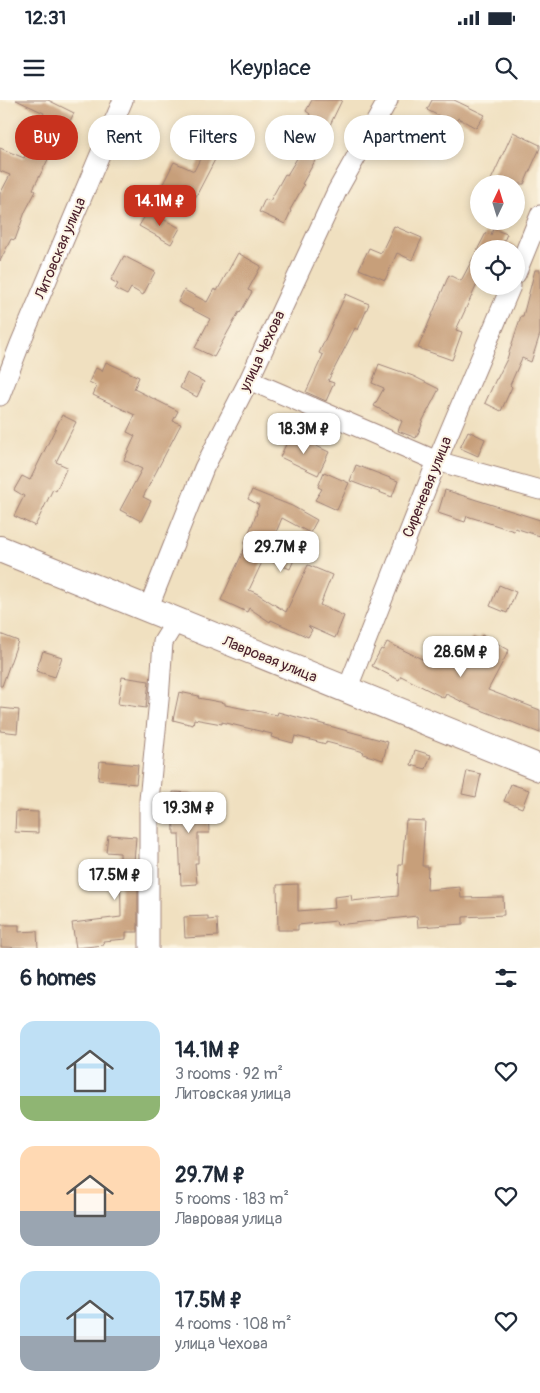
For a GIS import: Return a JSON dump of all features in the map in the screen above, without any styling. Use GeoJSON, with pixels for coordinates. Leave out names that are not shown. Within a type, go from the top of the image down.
{"type":"FeatureCollection","features":[{"type":"Feature","properties":{"kind":"street","name":"улица Чехова"},"geometry":{"type":"LineString","coordinates":[[148,609],[204,468],[249,380],[337,190],[388,100]]}},
{"type":"Feature","properties":{"kind":"street","name":"Литовская улица"},"geometry":{"type":"LineString","coordinates":[[0,396],[23,335],[121,101]]}},
{"type":"Feature","properties":{"kind":"street"},"geometry":{"type":"LineString","coordinates":[[525,252],[540,215]]}},
{"type":"Feature","properties":{"kind":"street","name":"Сиреневая улица"},"geometry":{"type":"LineString","coordinates":[[347,690],[437,461],[507,295]]}},
{"type":"Feature","properties":{"kind":"street"},"geometry":{"type":"LineString","coordinates":[[249,380],[437,461],[540,490]]}},
{"type":"Feature","properties":{"kind":"street","name":"Лавровая улица"},"geometry":{"type":"LineString","coordinates":[[0,549],[540,768]]}},
{"type":"Feature","properties":{"kind":"street"},"geometry":{"type":"LineString","coordinates":[[149,948],[149,800],[163,642],[176,621]]}},
{"type":"Feature","properties":{"kind":"building"},"geometry":{"type":"Polygon","coordinates":[[[16,100],[48,100],[74,113],[73,115],[43,115],[44,113],[16,100]]]}},
{"type":"Feature","properties":{"kind":"building"},"geometry":{"type":"Polygon","coordinates":[[[312,100],[342,100],[334,117],[334,115],[309,115],[306,111],[312,100]]]}},
{"type":"Feature","properties":{"kind":"building"},"geometry":{"type":"Polygon","coordinates":[[[432,100],[454,100],[485,115],[476,128],[464,121],[464,115],[437,115],[427,110],[432,100]]]}},
{"type":"Feature","properties":{"kind":"building"},"geometry":{"type":"Polygon","coordinates":[[[513,132],[540,145],[525,182],[525,175],[493,175],[513,132]]]}},
{"type":"Feature","properties":{"kind":"building"},"geometry":{"type":"Polygon","coordinates":[[[0,148],[15,154],[15,160],[48,160],[33,189],[36,191],[25,212],[15,240],[11,239],[0,261],[0,194],[10,175],[0,171],[0,148]]]}},
{"type":"Feature","properties":{"kind":"building"},"geometry":{"type":"Polygon","coordinates":[[[200,160],[215,160],[192,204],[161,188],[174,162],[194,171],[200,160]]]}},
{"type":"Feature","properties":{"kind":"building"},"geometry":{"type":"Polygon","coordinates":[[[296,160],[315,160],[302,184],[304,185],[290,210],[285,224],[259,212],[265,199],[270,201],[285,174],[287,175],[296,160]]]}},
{"type":"Feature","properties":{"kind":"building"},"geometry":{"type":"Polygon","coordinates":[[[148,211],[180,228],[171,244],[139,226],[148,211]]]}},
{"type":"Feature","properties":{"kind":"building"},"geometry":{"type":"Polygon","coordinates":[[[394,226],[422,238],[412,260],[397,253],[385,280],[359,269],[369,248],[381,253],[394,226]]]}},
{"type":"Feature","properties":{"kind":"building"},"geometry":{"type":"Polygon","coordinates":[[[493,230],[507,234],[504,240],[482,240],[486,233],[491,235],[493,230]]]}},
{"type":"Feature","properties":{"kind":"building"},"geometry":{"type":"Polygon","coordinates":[[[238,253],[261,266],[248,290],[252,292],[214,357],[195,348],[210,319],[178,302],[184,290],[207,302],[214,289],[217,291],[238,253]]]}},
{"type":"Feature","properties":{"kind":"building"},"geometry":{"type":"Polygon","coordinates":[[[124,256],[155,272],[143,295],[131,288],[127,295],[115,289],[118,284],[111,280],[124,256]]]}},
{"type":"Feature","properties":{"kind":"building"},"geometry":{"type":"Polygon","coordinates":[[[470,264],[470,295],[472,295],[456,330],[462,332],[452,360],[418,348],[449,275],[461,281],[470,264]]]}},
{"type":"Feature","properties":{"kind":"building"},"geometry":{"type":"Polygon","coordinates":[[[535,270],[540,270],[540,334],[531,362],[522,358],[501,411],[485,403],[507,359],[521,316],[523,316],[535,270]]]}},
{"type":"Feature","properties":{"kind":"building"},"geometry":{"type":"Polygon","coordinates":[[[346,294],[369,304],[358,330],[355,328],[328,381],[334,383],[326,401],[306,392],[323,355],[319,353],[346,294]]]}},
{"type":"Feature","properties":{"kind":"building"},"geometry":{"type":"Polygon","coordinates":[[[106,362],[139,377],[134,389],[178,411],[173,421],[181,424],[143,497],[151,501],[141,521],[120,510],[142,469],[124,460],[135,436],[127,432],[135,415],[93,395],[97,386],[89,382],[96,368],[102,371],[106,362]]]}},
{"type":"Feature","properties":{"kind":"building"},"geometry":{"type":"Polygon","coordinates":[[[379,364],[413,376],[439,389],[416,438],[398,431],[402,421],[374,406],[384,388],[372,383],[379,364]]]}},
{"type":"Feature","properties":{"kind":"building"},"geometry":{"type":"Polygon","coordinates":[[[187,373],[204,382],[197,397],[180,388],[187,373]]]}},
{"type":"Feature","properties":{"kind":"building"},"geometry":{"type":"Polygon","coordinates":[[[62,415],[76,422],[56,462],[67,467],[56,491],[53,489],[35,526],[14,516],[24,496],[14,490],[22,476],[30,480],[62,415]]]}},
{"type":"Feature","properties":{"kind":"building"},"geometry":{"type":"Polygon","coordinates":[[[468,431],[485,439],[478,456],[460,448],[468,431]]]}},
{"type":"Feature","properties":{"kind":"building"},"geometry":{"type":"Polygon","coordinates":[[[291,434],[329,452],[318,475],[280,457],[291,434]]]}},
{"type":"Feature","properties":{"kind":"building"},"geometry":{"type":"Polygon","coordinates":[[[356,465],[398,481],[392,497],[350,481],[356,465]]]}},
{"type":"Feature","properties":{"kind":"building"},"geometry":{"type":"Polygon","coordinates":[[[324,472],[349,483],[337,510],[315,500],[322,489],[318,487],[324,472]]]}},
{"type":"Feature","properties":{"kind":"building"},"geometry":{"type":"Polygon","coordinates":[[[252,490],[292,506],[317,520],[310,533],[282,518],[271,544],[296,555],[290,569],[264,558],[249,590],[286,612],[308,565],[332,575],[320,605],[344,616],[335,638],[308,626],[312,630],[308,637],[271,620],[270,622],[249,608],[247,612],[221,600],[246,545],[244,544],[257,513],[259,505],[248,499],[252,490]]]}},
{"type":"Feature","properties":{"kind":"building"},"geometry":{"type":"Polygon","coordinates":[[[445,490],[540,520],[540,536],[515,528],[514,531],[467,516],[465,522],[438,513],[445,490]]]}},
{"type":"Feature","properties":{"kind":"building"},"geometry":{"type":"Polygon","coordinates":[[[499,585],[516,592],[507,613],[490,606],[499,585]]]}},
{"type":"Feature","properties":{"kind":"building"},"geometry":{"type":"Polygon","coordinates":[[[0,634],[18,641],[2,686],[0,686],[0,634]]]}},
{"type":"Feature","properties":{"kind":"building"},"geometry":{"type":"Polygon","coordinates":[[[482,635],[509,650],[488,690],[540,710],[540,733],[471,706],[446,694],[444,698],[401,676],[399,680],[372,666],[387,642],[428,662],[446,642],[463,656],[473,637],[479,640],[482,635]]]}},
{"type":"Feature","properties":{"kind":"building"},"geometry":{"type":"Polygon","coordinates":[[[43,651],[62,657],[55,677],[36,671],[43,651]]]}},
{"type":"Feature","properties":{"kind":"building"},"geometry":{"type":"Polygon","coordinates":[[[122,677],[149,681],[146,708],[118,704],[122,677]]]}},
{"type":"Feature","properties":{"kind":"building"},"geometry":{"type":"Polygon","coordinates":[[[179,692],[225,703],[225,705],[277,715],[278,712],[388,742],[383,760],[363,754],[364,752],[326,742],[326,744],[295,736],[293,743],[271,737],[272,734],[222,722],[222,724],[194,719],[193,725],[173,720],[179,692]]]}},
{"type":"Feature","properties":{"kind":"building"},"geometry":{"type":"Polygon","coordinates":[[[1,708],[19,710],[17,733],[0,731],[1,708]]]}},
{"type":"Feature","properties":{"kind":"building"},"geometry":{"type":"Polygon","coordinates":[[[415,750],[431,755],[426,769],[411,765],[415,750]]]}},
{"type":"Feature","properties":{"kind":"building"},"geometry":{"type":"Polygon","coordinates":[[[100,761],[138,765],[136,784],[98,780],[100,761]]]}},
{"type":"Feature","properties":{"kind":"building"},"geometry":{"type":"Polygon","coordinates":[[[467,771],[481,774],[476,797],[462,794],[467,771]]]}},
{"type":"Feature","properties":{"kind":"building"},"geometry":{"type":"Polygon","coordinates":[[[511,784],[529,790],[522,808],[504,801],[511,784]]]}},
{"type":"Feature","properties":{"kind":"building"},"geometry":{"type":"Polygon","coordinates":[[[173,792],[191,793],[190,808],[208,807],[209,833],[198,833],[198,863],[195,863],[197,884],[181,885],[179,834],[174,834],[173,792]]]}},
{"type":"Feature","properties":{"kind":"building"},"geometry":{"type":"Polygon","coordinates":[[[16,811],[38,812],[38,833],[15,832],[16,811]]]}},
{"type":"Feature","properties":{"kind":"building"},"geometry":{"type":"Polygon","coordinates":[[[406,820],[425,821],[422,866],[428,866],[427,890],[460,887],[461,898],[503,897],[504,915],[463,917],[463,924],[418,927],[417,916],[337,925],[336,921],[298,925],[298,930],[278,930],[277,885],[298,884],[298,911],[335,908],[334,897],[351,895],[352,901],[398,896],[399,865],[402,865],[406,820]]]}},
{"type":"Feature","properties":{"kind":"building"},"geometry":{"type":"Polygon","coordinates":[[[108,835],[136,837],[134,862],[138,862],[138,932],[126,932],[126,939],[103,941],[104,945],[76,948],[72,923],[121,917],[120,853],[106,852],[108,835]]]}},
{"type":"Feature","properties":{"kind":"building"},"geometry":{"type":"Polygon","coordinates":[[[208,916],[208,920],[217,919],[218,936],[185,938],[184,917],[208,916]]]}},
{"type":"Feature","properties":{"kind":"building"},"geometry":{"type":"Polygon","coordinates":[[[1,925],[19,925],[19,932],[37,931],[38,948],[1,947],[1,925]]]}}]}
